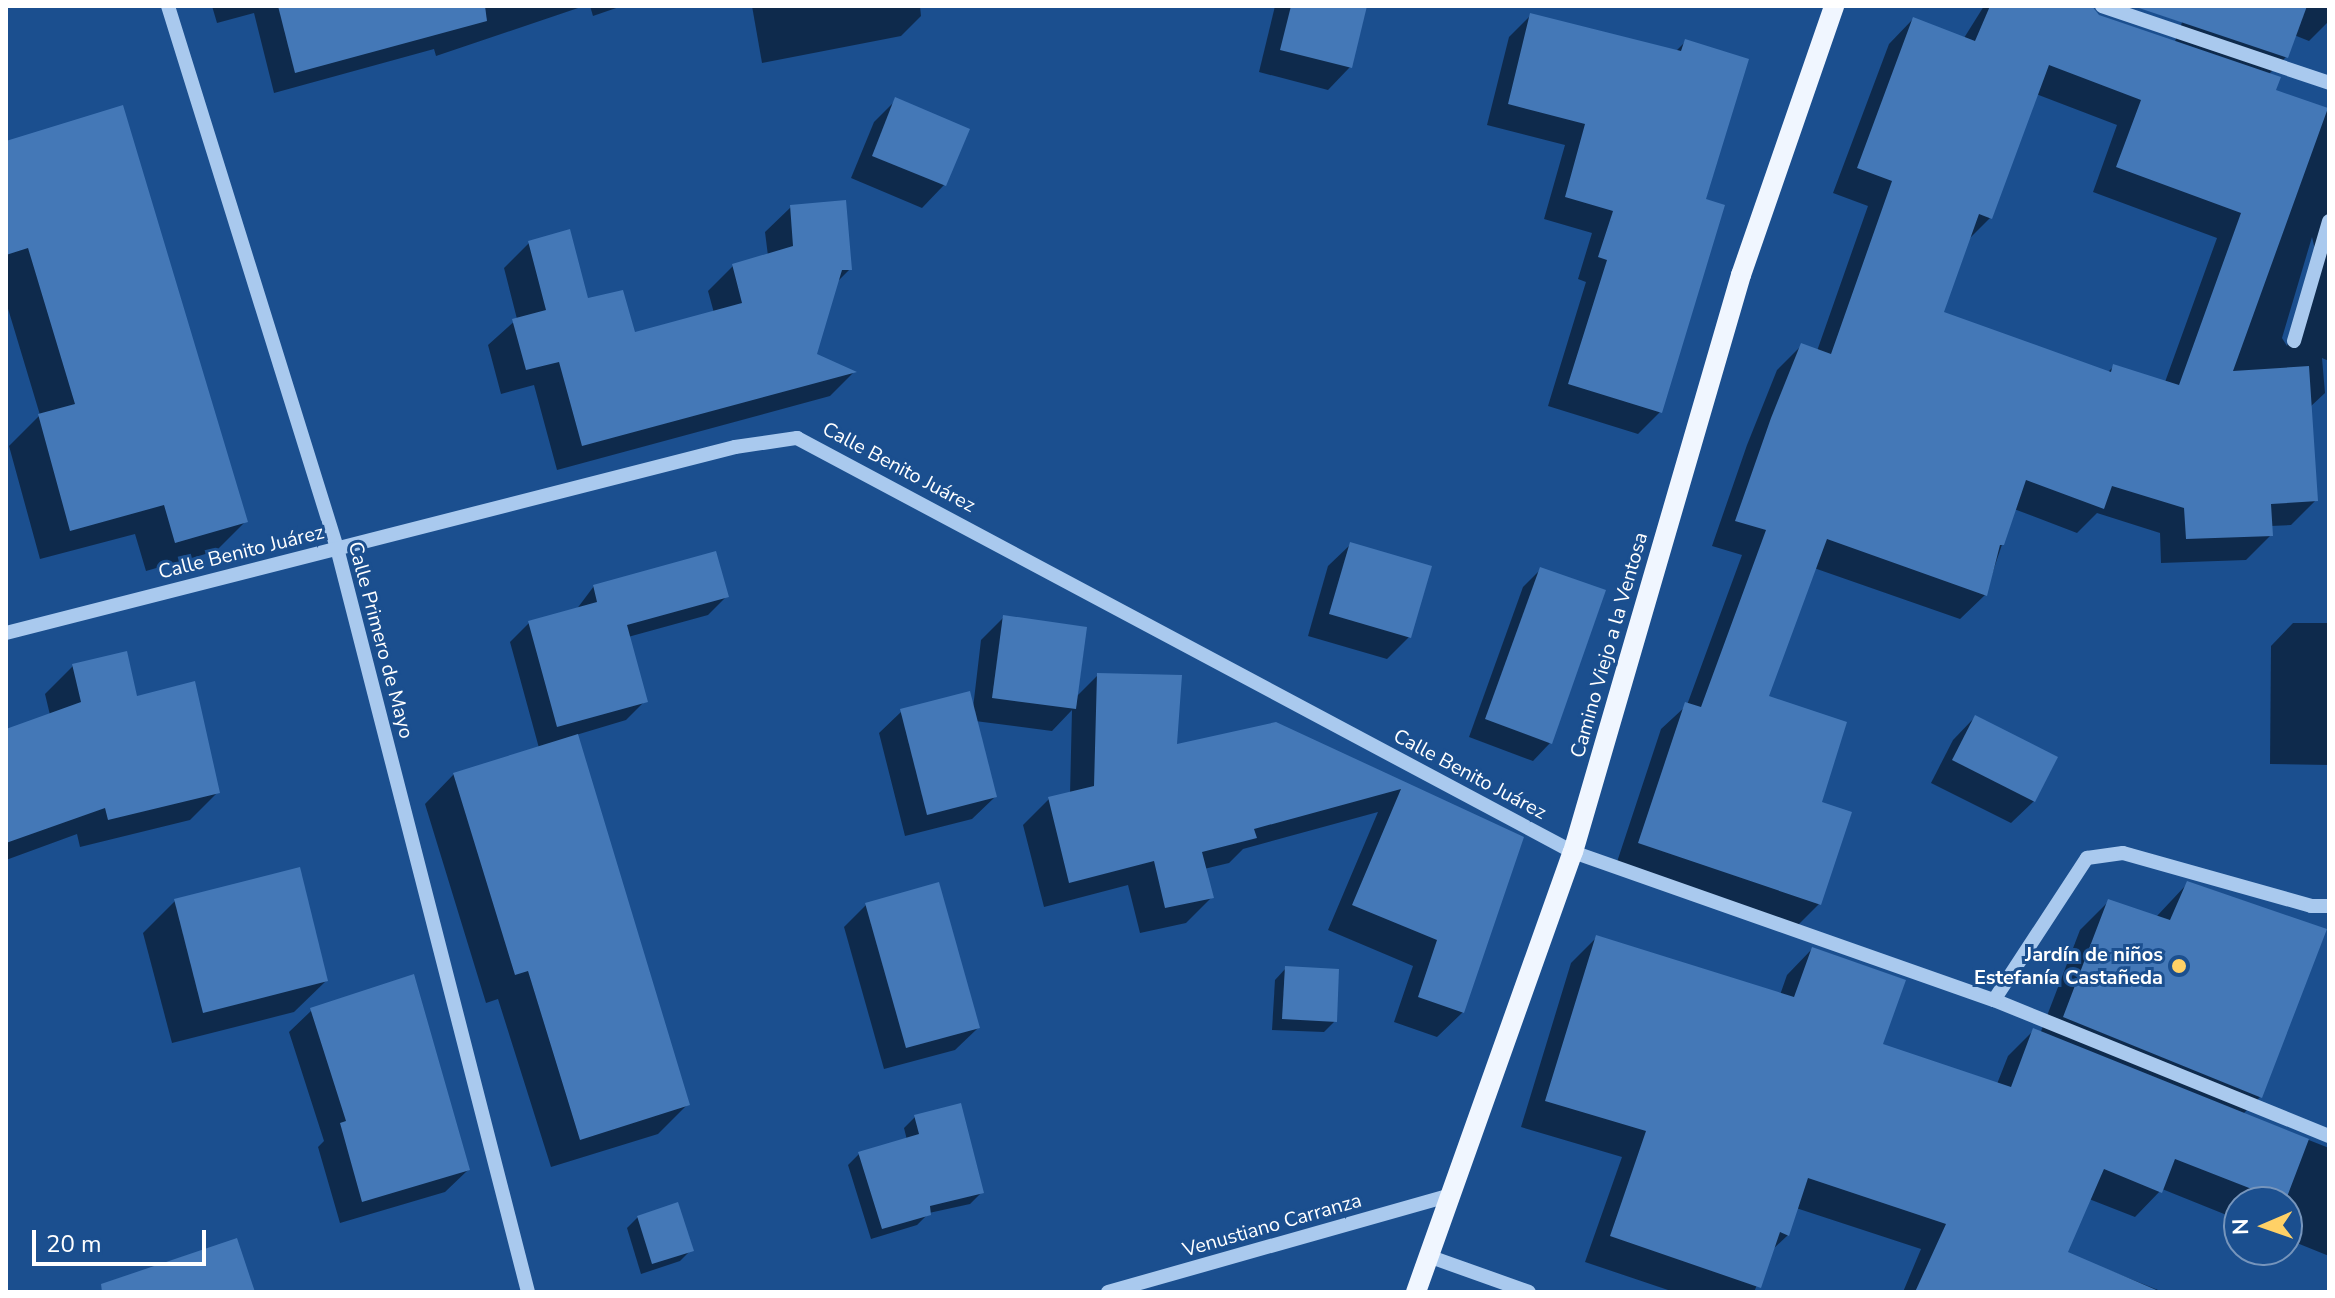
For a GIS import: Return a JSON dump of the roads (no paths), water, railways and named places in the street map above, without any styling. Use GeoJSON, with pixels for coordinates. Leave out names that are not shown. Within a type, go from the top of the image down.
{"type":"FeatureCollection","features":[{"type":"Feature","properties":{"kind":"main road","name":"Camino Viejo a la Ventosa"},"geometry":{"type":"LineString","coordinates":[[1416,1292],[1447,1196],[1573,852],[1741,275],[1834,6]]}},
{"type":"Feature","properties":{"kind":"street","name":"Calle Primero de Mayo"},"geometry":{"type":"LineString","coordinates":[[168,6],[337,548],[528,1292]]}},
{"type":"Feature","properties":{"kind":"street"},"geometry":{"type":"LineString","coordinates":[[2102,6],[2329,83]]}},
{"type":"Feature","properties":{"kind":"street"},"geometry":{"type":"LineString","coordinates":[[2294,341],[2329,221]]}},
{"type":"Feature","properties":{"kind":"street","name":"Calle Benito Juárez"},"geometry":{"type":"LineString","coordinates":[[6,633],[735,447],[797,438],[1573,852],[1994,1000],[2329,1136]]}},
{"type":"Feature","properties":{"kind":"street"},"geometry":{"type":"LineString","coordinates":[[1994,1000],[2087,858],[2123,853],[2311,906],[2329,906]]}},
{"type":"Feature","properties":{"kind":"street","name":"Venustiano Carranza"},"geometry":{"type":"LineString","coordinates":[[1108,1292],[1447,1196]]}},
{"type":"Feature","properties":{"kind":"street"},"geometry":{"type":"LineString","coordinates":[[1428,1256],[1529,1292]]}},
{"type":"Feature","properties":{"kind":"place","name":"Jardín de niños Estefanía Castañeda"},"geometry":{"type":"Point","coordinates":[2179,966]}}]}
